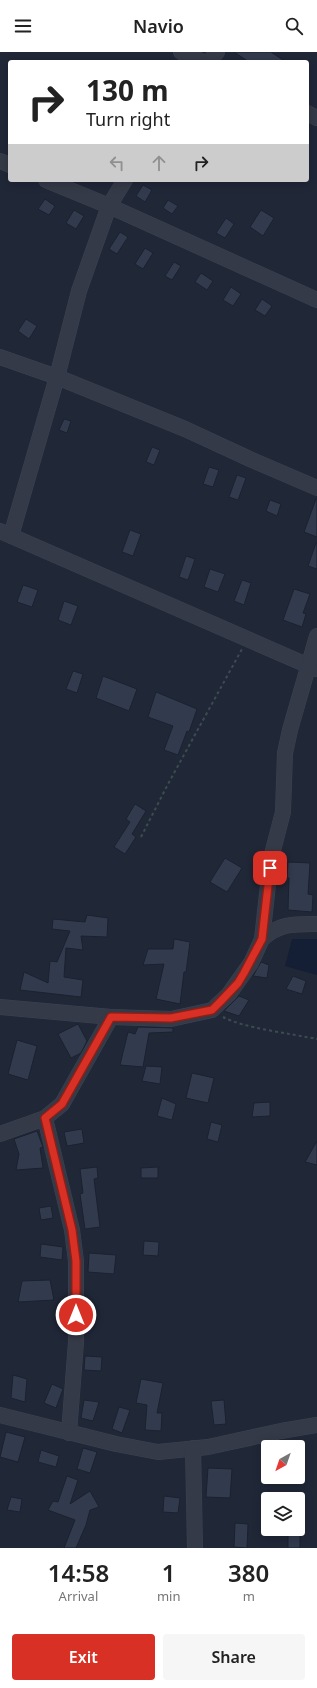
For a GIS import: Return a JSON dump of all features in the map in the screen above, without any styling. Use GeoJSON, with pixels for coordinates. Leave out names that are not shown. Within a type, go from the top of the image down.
{"type":"FeatureCollection","features":[{"type":"Feature","properties":{"kind":"street"},"geometry":{"type":"LineString","coordinates":[[181,52],[199,60]]}},
{"type":"Feature","properties":{"kind":"street"},"geometry":{"type":"LineString","coordinates":[[211,60],[217,52]]}},
{"type":"Feature","properties":{"kind":"street"},"geometry":{"type":"LineString","coordinates":[[51,182],[109,206],[317,300]]}},
{"type":"Feature","properties":{"kind":"street"},"geometry":{"type":"LineString","coordinates":[[124,182],[109,206],[79,291],[57,377],[5,534],[313,668]]}},
{"type":"Feature","properties":{"kind":"street"},"geometry":{"type":"LineString","coordinates":[[0,356],[57,377],[185,429],[317,488]]}},
{"type":"Feature","properties":{"kind":"street"},"geometry":{"type":"LineString","coordinates":[[0,1006],[111,1017],[171,1018],[212,1010],[238,983],[251,963],[262,939],[271,858],[283,812],[285,752],[290,730],[313,668],[317,636]]}},
{"type":"Feature","properties":{"kind":"street"},"geometry":{"type":"LineString","coordinates":[[262,939],[278,927],[285,925],[317,924]]}},
{"type":"Feature","properties":{"kind":"street"},"geometry":{"type":"LineString","coordinates":[[0,1134],[45,1118],[62,1104],[111,1017]]}},
{"type":"Feature","properties":{"kind":"street"},"geometry":{"type":"LineString","coordinates":[[45,1118],[72,1230],[76,1261],[76,1342],[69,1433]]}},
{"type":"Feature","properties":{"kind":"street"},"geometry":{"type":"LineString","coordinates":[[0,1415],[69,1433],[158,1452],[208,1447],[281,1431],[317,1425]]}},
{"type":"Feature","properties":{"kind":"street"},"geometry":{"type":"LineString","coordinates":[[193,1448],[195,1548]]}},
{"type":"Feature","properties":{"kind":"path"},"geometry":{"type":"LineString","coordinates":[[141,837],[168,784],[247,639]]}},
{"type":"Feature","properties":{"kind":"path"},"geometry":{"type":"LineString","coordinates":[[212,1010],[228,1019],[241,1023],[317,1039]]}},
{"type":"Feature","properties":{"kind":"water"},"geometry":{"type":"Polygon","coordinates":[[[292,939],[317,939],[317,975],[285,966],[292,939]]]}},
{"type":"Feature","properties":{"kind":"building"},"geometry":{"type":"Polygon","coordinates":[[[234,52],[271,52],[283,60],[246,60],[234,52]]]}},
{"type":"Feature","properties":{"kind":"building"},"geometry":{"type":"Polygon","coordinates":[[[143,185],[152,190],[145,202],[136,196],[143,185]]]}},
{"type":"Feature","properties":{"kind":"building"},"geometry":{"type":"Polygon","coordinates":[[[45,199],[55,206],[49,215],[38,209],[45,199]]]}},
{"type":"Feature","properties":{"kind":"building"},"geometry":{"type":"Polygon","coordinates":[[[168,200],[178,206],[172,214],[163,208],[168,200]]]}},
{"type":"Feature","properties":{"kind":"building"},"geometry":{"type":"Polygon","coordinates":[[[74,210],[84,216],[76,229],[66,223],[74,210]]]}},
{"type":"Feature","properties":{"kind":"building"},"geometry":{"type":"Polygon","coordinates":[[[261,210],[274,218],[263,236],[250,227],[261,210]]]}},
{"type":"Feature","properties":{"kind":"building"},"geometry":{"type":"Polygon","coordinates":[[[226,218],[234,224],[225,238],[216,233],[226,218]]]}},
{"type":"Feature","properties":{"kind":"building"},"geometry":{"type":"Polygon","coordinates":[[[120,232],[128,237],[117,254],[109,249],[120,232]]]}},
{"type":"Feature","properties":{"kind":"building"},"geometry":{"type":"Polygon","coordinates":[[[145,248],[153,253],[143,269],[135,264],[145,248]]]}},
{"type":"Feature","properties":{"kind":"building"},"geometry":{"type":"Polygon","coordinates":[[[174,262],[181,266],[172,280],[165,276],[174,262]]]}},
{"type":"Feature","properties":{"kind":"building"},"geometry":{"type":"Polygon","coordinates":[[[201,273],[213,281],[207,290],[195,282],[201,273]]]}},
{"type":"Feature","properties":{"kind":"building"},"geometry":{"type":"Polygon","coordinates":[[[231,287],[241,294],[233,306],[223,300],[231,287]]]}},
{"type":"Feature","properties":{"kind":"building"},"geometry":{"type":"Polygon","coordinates":[[[262,299],[272,306],[265,316],[255,310],[262,299]]]}},
{"type":"Feature","properties":{"kind":"building"},"geometry":{"type":"Polygon","coordinates":[[[26,319],[37,326],[29,339],[18,331],[26,319]]]}},
{"type":"Feature","properties":{"kind":"building"},"geometry":{"type":"Polygon","coordinates":[[[64,419],[71,421],[67,433],[59,430],[64,419]]]}},
{"type":"Feature","properties":{"kind":"building"},"geometry":{"type":"Polygon","coordinates":[[[152,447],[160,450],[154,465],[146,462],[152,447]]]}},
{"type":"Feature","properties":{"kind":"building"},"geometry":{"type":"Polygon","coordinates":[[[209,467],[219,470],[213,487],[203,484],[209,467]]]}},
{"type":"Feature","properties":{"kind":"building"},"geometry":{"type":"Polygon","coordinates":[[[237,475],[246,478],[238,500],[229,497],[237,475]]]}},
{"type":"Feature","properties":{"kind":"building"},"geometry":{"type":"Polygon","coordinates":[[[317,499],[317,537],[304,532],[317,499]]]}},
{"type":"Feature","properties":{"kind":"building"},"geometry":{"type":"Polygon","coordinates":[[[270,500],[281,504],[277,516],[266,511],[270,500]]]}},
{"type":"Feature","properties":{"kind":"building"},"geometry":{"type":"Polygon","coordinates":[[[130,530],[141,534],[133,556],[122,552],[130,530]]]}},
{"type":"Feature","properties":{"kind":"building"},"geometry":{"type":"Polygon","coordinates":[[[317,543],[317,569],[308,566],[317,543]]]}},
{"type":"Feature","properties":{"kind":"building"},"geometry":{"type":"Polygon","coordinates":[[[186,556],[195,559],[188,580],[179,577],[186,556]]]}},
{"type":"Feature","properties":{"kind":"building"},"geometry":{"type":"Polygon","coordinates":[[[210,569],[225,574],[218,592],[204,587],[210,569]]]}},
{"type":"Feature","properties":{"kind":"building"},"geometry":{"type":"Polygon","coordinates":[[[242,580],[251,583],[244,605],[234,601],[242,580]]]}},
{"type":"Feature","properties":{"kind":"building"},"geometry":{"type":"Polygon","coordinates":[[[23,585],[38,590],[32,607],[17,602],[23,585]]]}},
{"type":"Feature","properties":{"kind":"building"},"geometry":{"type":"Polygon","coordinates":[[[294,589],[310,594],[303,613],[306,614],[302,627],[283,620],[294,589]]]}},
{"type":"Feature","properties":{"kind":"building"},"geometry":{"type":"Polygon","coordinates":[[[64,601],[78,606],[71,625],[58,620],[64,601]]]}},
{"type":"Feature","properties":{"kind":"building"},"geometry":{"type":"Polygon","coordinates":[[[73,671],[83,674],[77,693],[66,689],[73,671]]]}},
{"type":"Feature","properties":{"kind":"building"},"geometry":{"type":"Polygon","coordinates":[[[103,676],[137,689],[129,711],[96,698],[103,676]]]}},
{"type":"Feature","properties":{"kind":"building"},"geometry":{"type":"Polygon","coordinates":[[[156,692],[197,709],[189,732],[187,731],[178,755],[164,750],[173,726],[148,717],[156,692]]]}},
{"type":"Feature","properties":{"kind":"building"},"geometry":{"type":"Polygon","coordinates":[[[135,804],[146,811],[132,834],[136,837],[125,854],[114,847],[130,822],[126,819],[135,804]]]}},
{"type":"Feature","properties":{"kind":"building"},"geometry":{"type":"Polygon","coordinates":[[[225,858],[242,868],[227,892],[210,882],[225,858]]]}},
{"type":"Feature","properties":{"kind":"building"},"geometry":{"type":"Polygon","coordinates":[[[288,862],[310,863],[308,894],[313,895],[312,912],[288,910],[288,862]]]}},
{"type":"Feature","properties":{"kind":"building"},"geometry":{"type":"Polygon","coordinates":[[[87,915],[108,918],[107,937],[81,936],[83,950],[66,948],[64,977],[83,980],[81,997],[20,990],[24,972],[48,983],[50,961],[57,962],[70,931],[52,929],[53,919],[85,922],[87,915]]]}},
{"type":"Feature","properties":{"kind":"building"},"geometry":{"type":"Polygon","coordinates":[[[174,939],[190,942],[180,1004],[156,999],[164,964],[143,965],[148,949],[173,949],[174,939]]]}},
{"type":"Feature","properties":{"kind":"building"},"geometry":{"type":"Polygon","coordinates":[[[261,962],[269,965],[267,978],[253,976],[261,962]]]}},
{"type":"Feature","properties":{"kind":"building"},"geometry":{"type":"Polygon","coordinates":[[[293,976],[306,981],[302,994],[286,989],[293,976]]]}},
{"type":"Feature","properties":{"kind":"building"},"geometry":{"type":"Polygon","coordinates":[[[239,996],[249,1000],[239,1016],[224,1011],[239,996]]]}},
{"type":"Feature","properties":{"kind":"building"},"geometry":{"type":"Polygon","coordinates":[[[78,1024],[87,1041],[81,1053],[71,1058],[58,1034],[78,1024]]]}},
{"type":"Feature","properties":{"kind":"building"},"geometry":{"type":"Polygon","coordinates":[[[138,1027],[173,1028],[173,1032],[149,1033],[143,1067],[120,1065],[128,1032],[135,1034],[138,1027]]]}},
{"type":"Feature","properties":{"kind":"building"},"geometry":{"type":"Polygon","coordinates":[[[17,1040],[37,1046],[28,1080],[8,1074],[17,1040]]]}},
{"type":"Feature","properties":{"kind":"building"},"geometry":{"type":"Polygon","coordinates":[[[146,1066],[162,1067],[160,1084],[142,1081],[146,1066]]]}},
{"type":"Feature","properties":{"kind":"building"},"geometry":{"type":"Polygon","coordinates":[[[192,1073],[214,1078],[208,1103],[186,1098],[192,1073]]]}},
{"type":"Feature","properties":{"kind":"building"},"geometry":{"type":"Polygon","coordinates":[[[162,1098],[176,1104],[172,1120],[157,1116],[162,1098]]]}},
{"type":"Feature","properties":{"kind":"building"},"geometry":{"type":"Polygon","coordinates":[[[270,1102],[270,1116],[252,1117],[254,1103],[270,1102]]]}},
{"type":"Feature","properties":{"kind":"building"},"geometry":{"type":"Polygon","coordinates":[[[211,1122],[222,1125],[218,1142],[207,1139],[211,1122]]]}},
{"type":"Feature","properties":{"kind":"building"},"geometry":{"type":"Polygon","coordinates":[[[82,1129],[84,1143],[67,1146],[64,1132],[82,1129]]]}},
{"type":"Feature","properties":{"kind":"building"},"geometry":{"type":"Polygon","coordinates":[[[37,1131],[43,1147],[40,1148],[43,1168],[16,1170],[19,1154],[14,1139],[37,1131]]]}},
{"type":"Feature","properties":{"kind":"building"},"geometry":{"type":"Polygon","coordinates":[[[317,1141],[317,1165],[305,1162],[317,1141]]]}},
{"type":"Feature","properties":{"kind":"building"},"geometry":{"type":"Polygon","coordinates":[[[97,1167],[98,1178],[94,1179],[100,1227],[85,1229],[80,1194],[83,1193],[80,1169],[97,1167]]]}},
{"type":"Feature","properties":{"kind":"building"},"geometry":{"type":"Polygon","coordinates":[[[158,1167],[158,1178],[141,1178],[141,1168],[158,1167]]]}},
{"type":"Feature","properties":{"kind":"building"},"geometry":{"type":"Polygon","coordinates":[[[51,1206],[53,1218],[41,1220],[39,1208],[51,1206]]]}},
{"type":"Feature","properties":{"kind":"building"},"geometry":{"type":"Polygon","coordinates":[[[144,1241],[159,1242],[158,1256],[143,1255],[144,1241]]]}},
{"type":"Feature","properties":{"kind":"building"},"geometry":{"type":"Polygon","coordinates":[[[41,1244],[63,1247],[62,1260],[40,1257],[41,1244]]]}},
{"type":"Feature","properties":{"kind":"building"},"geometry":{"type":"Polygon","coordinates":[[[89,1253],[116,1255],[114,1274],[88,1272],[89,1253]]]}},
{"type":"Feature","properties":{"kind":"building"},"geometry":{"type":"Polygon","coordinates":[[[50,1280],[54,1300],[18,1302],[22,1281],[50,1280]]]}},
{"type":"Feature","properties":{"kind":"building"},"geometry":{"type":"Polygon","coordinates":[[[85,1356],[102,1357],[101,1371],[84,1370],[85,1356]]]}},
{"type":"Feature","properties":{"kind":"building"},"geometry":{"type":"Polygon","coordinates":[[[13,1375],[27,1379],[25,1402],[11,1398],[13,1375]]]}},
{"type":"Feature","properties":{"kind":"building"},"geometry":{"type":"Polygon","coordinates":[[[141,1379],[163,1383],[157,1413],[162,1413],[161,1431],[145,1430],[147,1405],[136,1403],[141,1379]]]}},
{"type":"Feature","properties":{"kind":"building"},"geometry":{"type":"Polygon","coordinates":[[[52,1384],[63,1389],[56,1408],[44,1403],[52,1384]]]}},
{"type":"Feature","properties":{"kind":"building"},"geometry":{"type":"Polygon","coordinates":[[[84,1400],[99,1402],[93,1421],[81,1418],[84,1400]]]}},
{"type":"Feature","properties":{"kind":"building"},"geometry":{"type":"Polygon","coordinates":[[[224,1400],[226,1424],[214,1425],[211,1401],[224,1400]]]}},
{"type":"Feature","properties":{"kind":"building"},"geometry":{"type":"Polygon","coordinates":[[[119,1407],[130,1410],[122,1433],[112,1429],[119,1407]]]}},
{"type":"Feature","properties":{"kind":"building"},"geometry":{"type":"Polygon","coordinates":[[[6,1432],[25,1437],[18,1462],[0,1457],[6,1432]]]}},
{"type":"Feature","properties":{"kind":"building"},"geometry":{"type":"Polygon","coordinates":[[[83,1448],[97,1452],[90,1473],[77,1469],[83,1448]]]}},
{"type":"Feature","properties":{"kind":"building"},"geometry":{"type":"Polygon","coordinates":[[[41,1450],[59,1456],[56,1467],[38,1462],[41,1450]]]}},
{"type":"Feature","properties":{"kind":"building"},"geometry":{"type":"Polygon","coordinates":[[[208,1468],[232,1469],[230,1498],[206,1497],[208,1468]]]}},
{"type":"Feature","properties":{"kind":"building"},"geometry":{"type":"Polygon","coordinates":[[[67,1476],[78,1480],[70,1504],[90,1491],[99,1507],[90,1510],[86,1525],[76,1548],[64,1548],[75,1520],[48,1510],[53,1501],[58,1502],[67,1476]]]}},
{"type":"Feature","properties":{"kind":"building"},"geometry":{"type":"Polygon","coordinates":[[[164,1496],[180,1498],[178,1513],[163,1512],[164,1496]]]}},
{"type":"Feature","properties":{"kind":"building"},"geometry":{"type":"Polygon","coordinates":[[[11,1497],[22,1499],[20,1512],[7,1510],[11,1497]]]}},
{"type":"Feature","properties":{"kind":"building"},"geometry":{"type":"Polygon","coordinates":[[[235,1523],[248,1524],[247,1548],[234,1547],[235,1523]]]}},
{"type":"Feature","properties":{"kind":"building"},"geometry":{"type":"Polygon","coordinates":[[[288,1536],[300,1536],[300,1548],[288,1548],[288,1536]]]}},
{"type":"Feature","properties":{"kind":"route"},"geometry":{"type":"LineString","coordinates":[[76,1315],[76,1261],[72,1230],[45,1118],[62,1104],[111,1017],[171,1018],[197,1014],[212,1010],[229,994],[251,963],[262,939],[270,868]]}}]}
